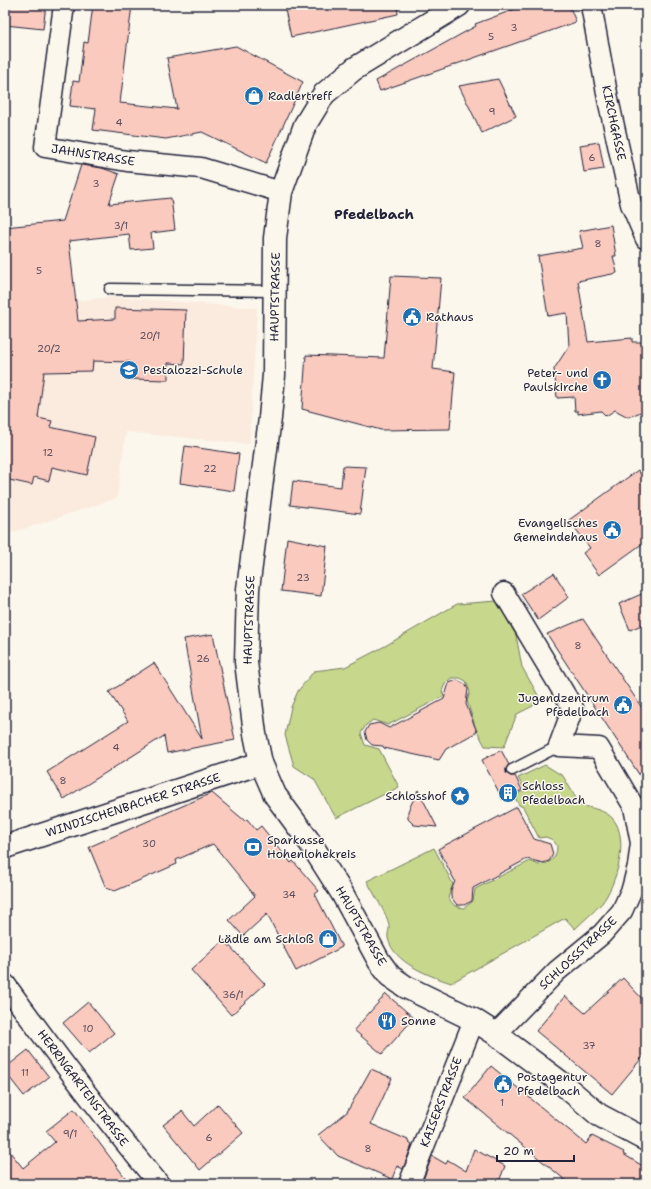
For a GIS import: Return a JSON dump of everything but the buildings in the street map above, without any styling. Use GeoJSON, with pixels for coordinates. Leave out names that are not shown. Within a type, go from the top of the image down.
{"type":"FeatureCollection","features":[{"type":"Feature","properties":{"kind":"main road","name":"HAUPTSTRASSE"},"geometry":{"type":"LineString","coordinates":[[459,5],[354,69],[324,94],[305,126],[281,192],[275,238],[273,382],[248,589],[246,662],[255,734],[261,763],[275,794],[311,844],[342,893],[378,961],[390,976],[406,987],[474,1020],[496,1034],[559,1081],[599,1115],[646,1140]]}},
{"type":"Feature","properties":{"kind":"main road","name":"WINDISCHENBACHER STRASSE"},"geometry":{"type":"LineString","coordinates":[[5,847],[261,763]]}},
{"type":"Feature","properties":{"kind":"street","name":"JAHNSTRASSE"},"geometry":{"type":"LineString","coordinates":[[64,5],[45,147],[127,161],[201,168],[281,192]]}},
{"type":"Feature","properties":{"kind":"street","name":"KIRCHGASSE"},"geometry":{"type":"LineString","coordinates":[[591,5],[608,99],[631,204],[646,239]]}},
{"type":"Feature","properties":{"kind":"street"},"geometry":{"type":"LineString","coordinates":[[504,593],[572,708],[559,746]]}},
{"type":"Feature","properties":{"kind":"street","name":"SCHLOSSSTRASSE"},"geometry":{"type":"LineString","coordinates":[[496,1034],[557,970],[602,934],[622,911],[632,889],[638,866],[641,843],[634,807],[599,748],[559,746]]}},
{"type":"Feature","properties":{"kind":"street","name":"HERRNGARTENSTRASSE"},"geometry":{"type":"LineString","coordinates":[[7,989],[56,1055],[159,1184]]}},
{"type":"Feature","properties":{"kind":"street","name":"KAISERSTRASSE"},"geometry":{"type":"LineString","coordinates":[[409,1184],[474,1020]]}},
{"type":"Feature","properties":{"kind":"lane"},"geometry":{"type":"LineString","coordinates":[[110,289],[275,291]]}},
{"type":"Feature","properties":{"kind":"lane"},"geometry":{"type":"LineString","coordinates":[[512,770],[559,746]]}},
{"type":"Feature","properties":{"kind":"shaded area","name":"Pestalozzi-Schule"},"geometry":{"type":"Polygon","coordinates":[[[113,297],[257,308],[249,444],[126,432],[117,498],[5,535],[5,308],[113,297]]]}},
{"type":"Feature","properties":{"kind":"green space"},"geometry":{"type":"Polygon","coordinates":[[[497,601],[516,635],[522,667],[539,697],[533,706],[517,714],[504,747],[485,746],[476,729],[467,701],[470,692],[466,681],[460,678],[451,678],[445,684],[442,691],[444,696],[388,725],[373,720],[366,725],[361,733],[365,745],[379,749],[399,787],[336,818],[314,779],[294,766],[285,735],[291,707],[298,691],[314,671],[345,667],[385,646],[457,604],[497,601]]]}},
{"type":"Feature","properties":{"kind":"green space"},"geometry":{"type":"Polygon","coordinates":[[[545,765],[563,776],[580,805],[606,813],[613,819],[618,828],[621,850],[619,862],[612,885],[602,903],[575,929],[565,918],[451,983],[433,977],[405,961],[397,955],[391,947],[388,936],[388,921],[367,881],[434,848],[453,884],[448,898],[455,906],[464,908],[473,901],[475,889],[530,861],[539,865],[547,863],[556,854],[557,846],[553,840],[546,837],[539,838],[523,807],[519,805],[514,796],[525,790],[518,778],[545,765]]]}},
{"type":"Feature","properties":{"kind":"place","name":"Radlertreff"},"geometry":{"type":"Point","coordinates":[254,96]}},
{"type":"Feature","properties":{"kind":"place","name":"Rathaus"},"geometry":{"type":"Point","coordinates":[412,317]}},
{"type":"Feature","properties":{"kind":"place","name":"Pestalozzi-Schule"},"geometry":{"type":"Point","coordinates":[129,370]}},
{"type":"Feature","properties":{"kind":"place","name":"Peter- und Paulskirche"},"geometry":{"type":"Point","coordinates":[602,380]}},
{"type":"Feature","properties":{"kind":"place","name":"Evangelisches Gemeindehaus"},"geometry":{"type":"Point","coordinates":[612,530]}},
{"type":"Feature","properties":{"kind":"place","name":"Jugendzentrum Pfedelbach"},"geometry":{"type":"Point","coordinates":[623,705]}},
{"type":"Feature","properties":{"kind":"place","name":"Schloss Pfedelbach"},"geometry":{"type":"Point","coordinates":[508,793]}},
{"type":"Feature","properties":{"kind":"place","name":"Schlosshof"},"geometry":{"type":"Point","coordinates":[460,796]}},
{"type":"Feature","properties":{"kind":"place","name":"Sparkasse Hohenlohekreis"},"geometry":{"type":"Point","coordinates":[253,847]}},
{"type":"Feature","properties":{"kind":"place","name":"Lädle am Schloß"},"geometry":{"type":"Point","coordinates":[328,939]}},
{"type":"Feature","properties":{"kind":"place","name":"Sonne"},"geometry":{"type":"Point","coordinates":[387,1021]}},
{"type":"Feature","properties":{"kind":"place","name":"Postagentur Pfedelbach"},"geometry":{"type":"Point","coordinates":[503,1084]}},
{"type":"Feature","properties":{"kind":"district","name":"Pfedelbach"},"geometry":{"type":"Point","coordinates":[374,214]}}]}
